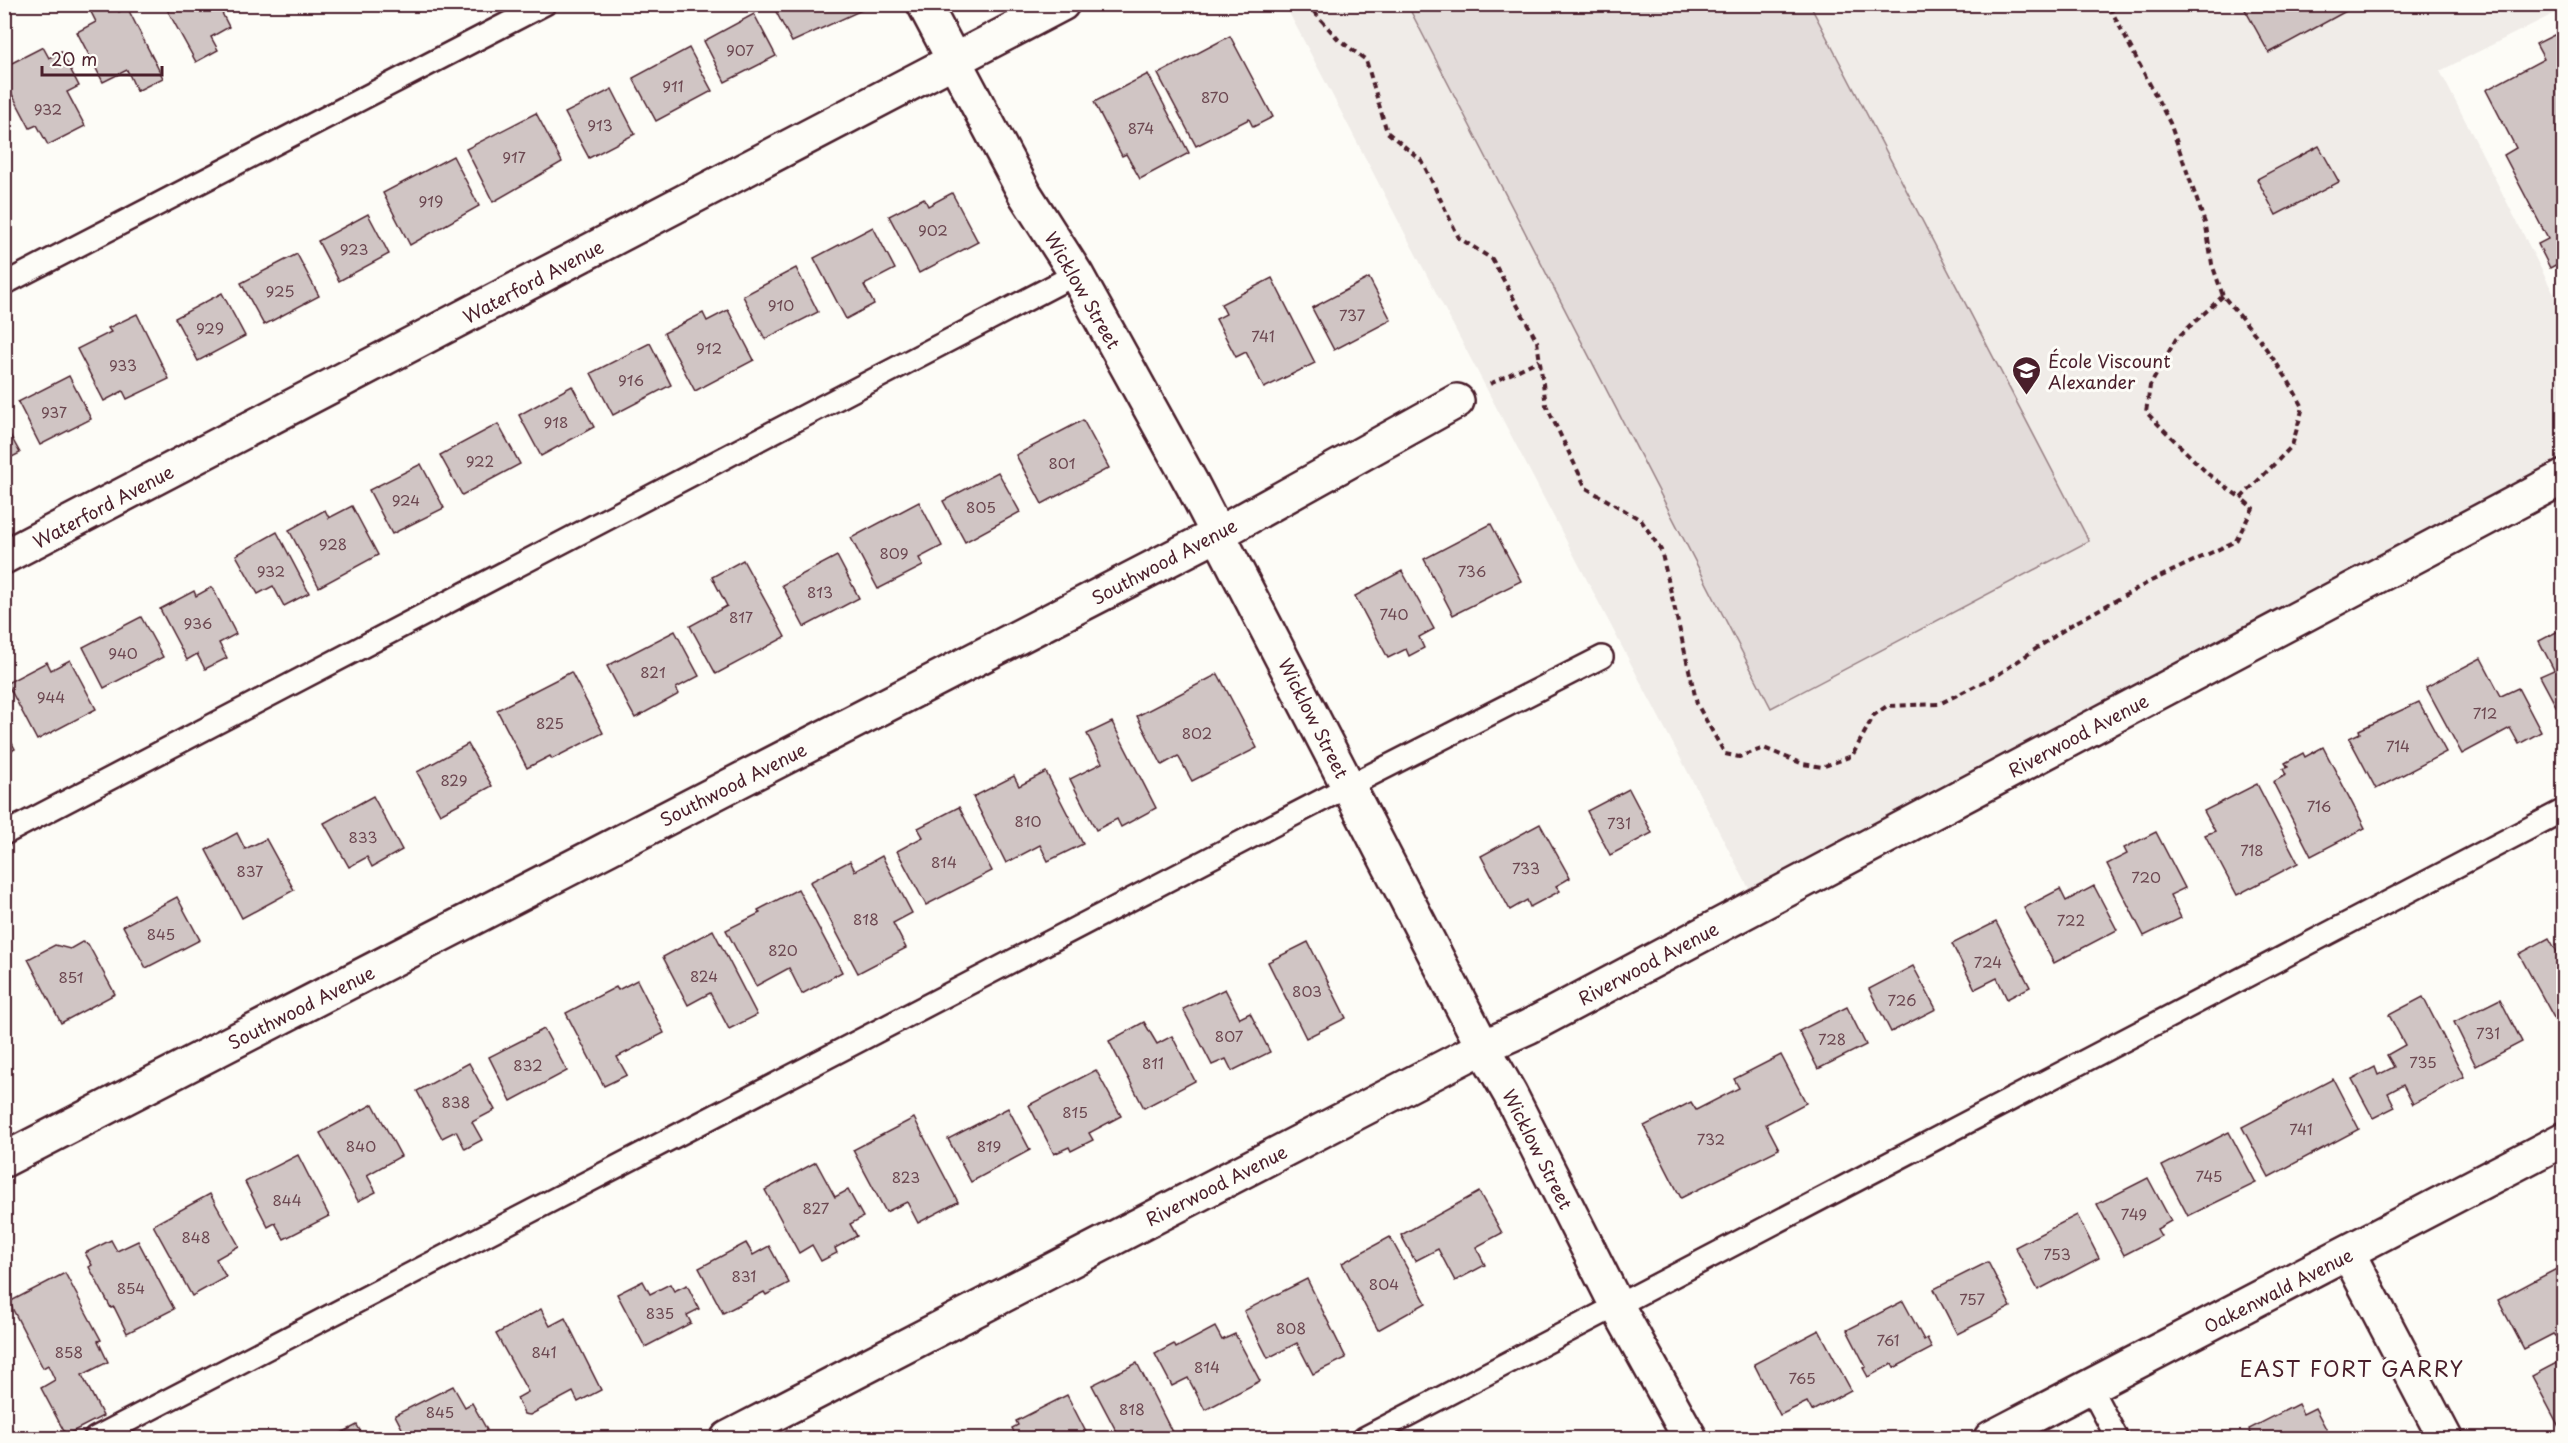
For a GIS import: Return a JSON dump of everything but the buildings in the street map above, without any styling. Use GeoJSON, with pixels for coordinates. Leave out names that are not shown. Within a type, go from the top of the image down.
{"type":"FeatureCollection","features":[{"type":"Feature","properties":{"kind":"street","name":"Wicklow Street"},"geometry":{"type":"LineString","coordinates":[[924,4],[1025,194],[1076,274],[1218,534],[1483,1047],[1510,1094],[1617,1306],[1690,1438]]}},
{"type":"Feature","properties":{"kind":"street","name":"Waterford Avenue"},"geometry":{"type":"LineString","coordinates":[[4,557],[1062,4]]}},
{"type":"Feature","properties":{"kind":"street","name":"Southwood Avenue"},"geometry":{"type":"LineString","coordinates":[[4,1160],[1218,534],[1457,401]]}},
{"type":"Feature","properties":{"kind":"street","name":"Riverwood Avenue"},"geometry":{"type":"LineString","coordinates":[[728,1438],[1483,1047],[1527,1027],[2564,477]]}},
{"type":"Feature","properties":{"kind":"street","name":"Oakenwald Avenue"},"geometry":{"type":"LineString","coordinates":[[1991,1438],[2564,1138]]}},
{"type":"Feature","properties":{"kind":"street"},"geometry":{"type":"LineString","coordinates":[[2348,1253],[2445,1438]]}},
{"type":"Feature","properties":{"kind":"lane"},"geometry":{"type":"LineString","coordinates":[[4,284],[545,4]]}},
{"type":"Feature","properties":{"kind":"lane"},"geometry":{"type":"LineString","coordinates":[[4,834],[1076,274]]}},
{"type":"Feature","properties":{"kind":"lane"},"geometry":{"type":"LineString","coordinates":[[95,1438],[1349,786],[1602,657]]}},
{"type":"Feature","properties":{"kind":"lane"},"geometry":{"type":"LineString","coordinates":[[1364,1438],[2564,810]]}},
{"type":"Feature","properties":{"kind":"lane"},"geometry":{"type":"LineString","coordinates":[[2090,1387],[2117,1438]]}},
{"type":"Feature","properties":{"kind":"path"},"geometry":{"type":"LineString","coordinates":[[1307,4],[1338,39],[1366,60],[1387,132],[1422,161],[1459,238],[1492,259],[1537,341],[1546,405],[1586,488],[1641,520],[1661,550],[1697,704],[1725,754],[1739,757],[1764,748],[1803,764],[1822,766],[1852,756],[1874,715],[1887,706],[1939,704],[1999,674],[2071,626],[2151,581],[2236,540],[2253,508],[2208,474],[2146,412],[2150,386],[2176,339],[2223,296]]}},
{"type":"Feature","properties":{"kind":"path"},"geometry":{"type":"LineString","coordinates":[[2108,4],[2170,123],[2206,226],[2212,264],[2223,296],[2260,340],[2288,380],[2303,407],[2292,446],[2241,498]]}},
{"type":"Feature","properties":{"kind":"path"},"geometry":{"type":"LineString","coordinates":[[1457,401],[1539,360]]}},
{"type":"Feature","properties":{"kind":"shaded area"},"geometry":{"type":"Polygon","coordinates":[[[1410,4],[1810,5],[2089,541],[1771,708],[1408,6],[1410,4]]]}},
{"type":"Feature","properties":{"kind":"shaded area","name":"École Viscount Alexander"},"geometry":{"type":"Polygon","coordinates":[[[1285,5],[2563,5],[2563,9],[2440,71],[2563,312],[2563,477],[1755,900],[1285,5]]]}},
{"type":"Feature","properties":{"kind":"place","name":"École Viscount Alexander"},"geometry":{"type":"Point","coordinates":[2027,396]}},
{"type":"Feature","properties":{"kind":"district","name":"EAST FORT GARRY"},"geometry":{"type":"Point","coordinates":[2352,1368]}}]}
